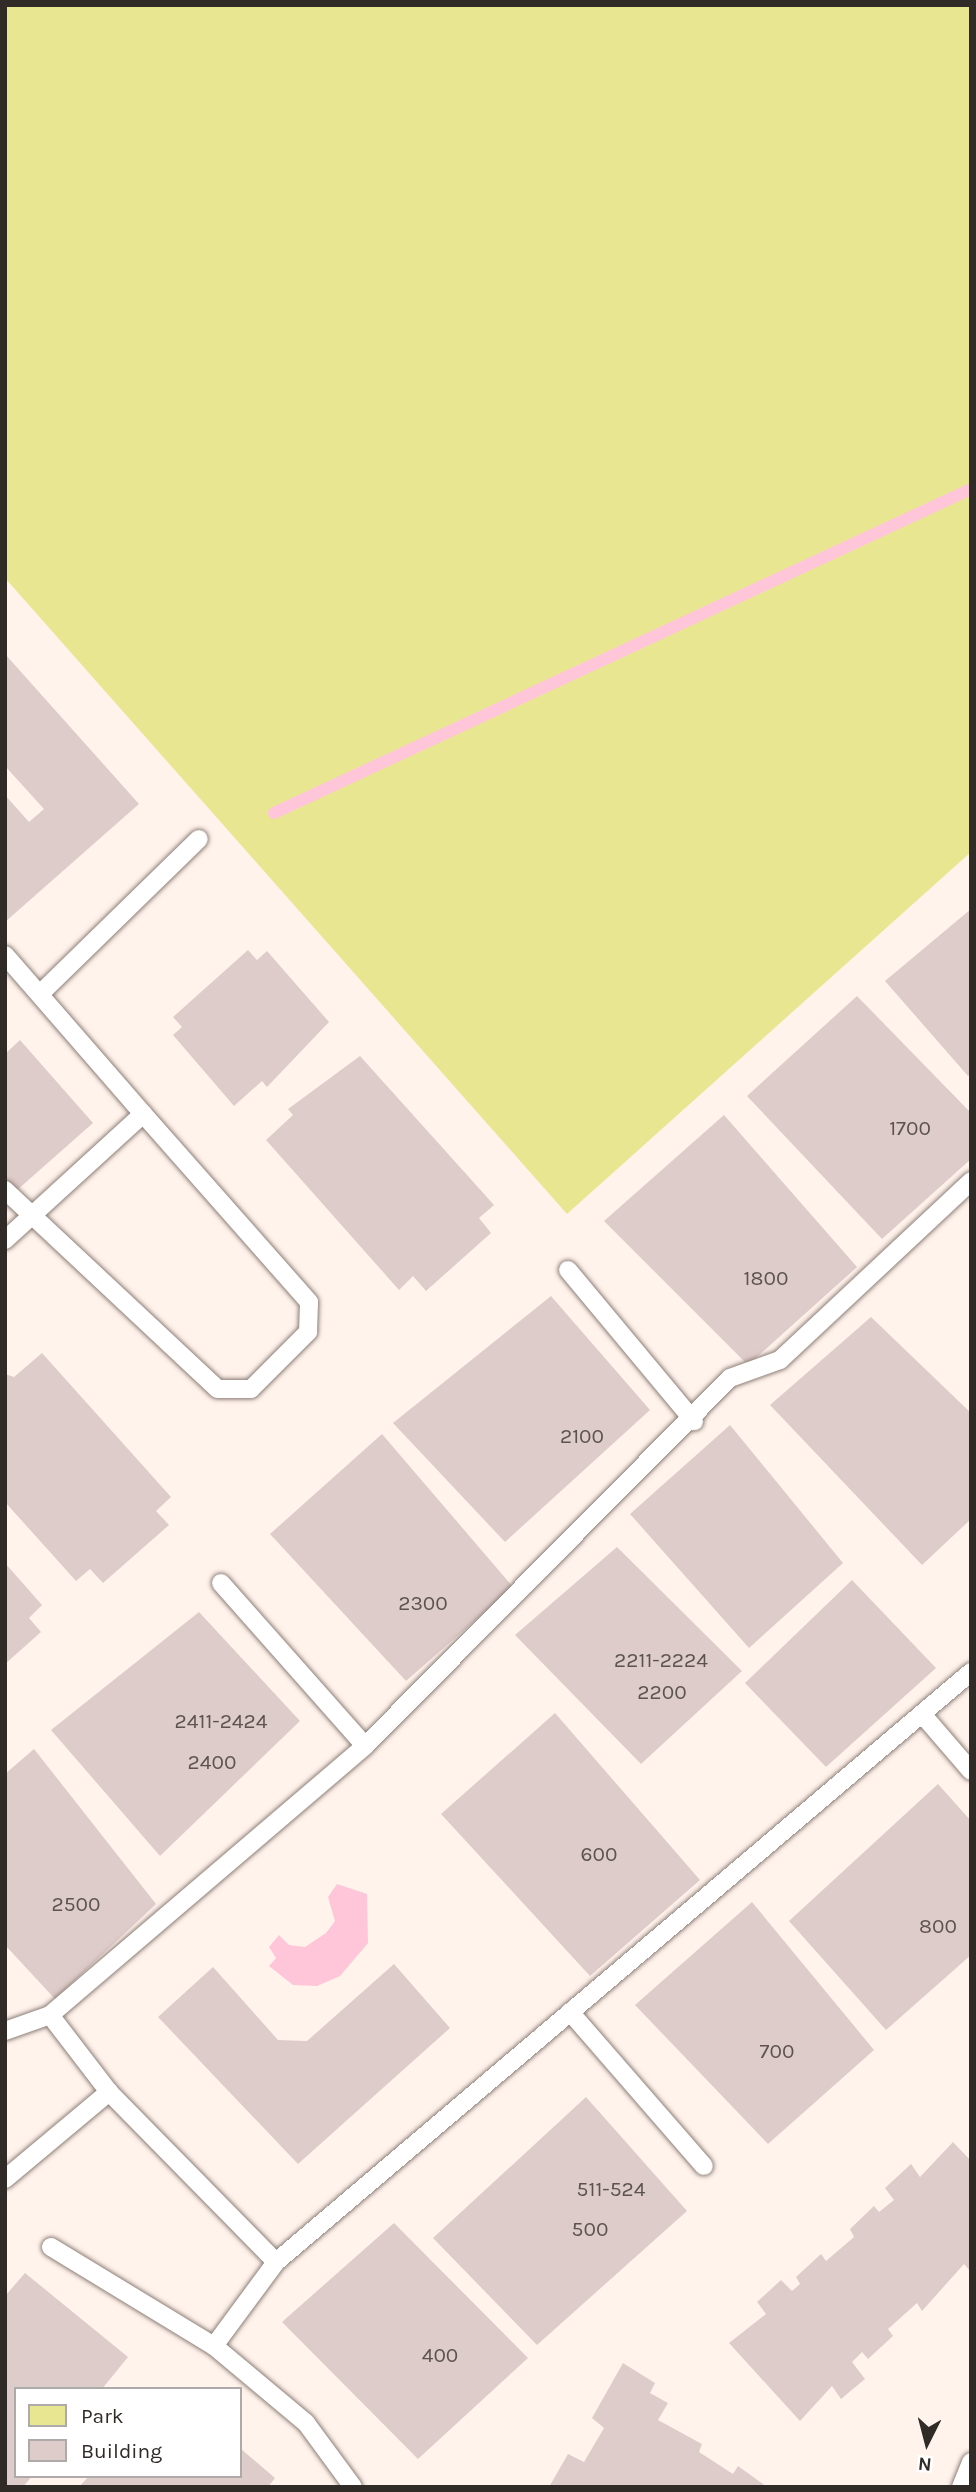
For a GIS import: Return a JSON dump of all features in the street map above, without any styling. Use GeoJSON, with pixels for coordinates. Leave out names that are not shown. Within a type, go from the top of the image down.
{"type":"FeatureCollection","features":[{"type":"Feature","properties":{"kind":"lane"},"geometry":{"type":"LineString","coordinates":[[42,992],[199,839]]}},
{"type":"Feature","properties":{"kind":"lane"},"geometry":{"type":"LineString","coordinates":[[5,955],[42,992],[144,1114],[309,1302],[308,1332],[251,1389],[218,1389],[31,1218],[5,1190]]}},
{"type":"Feature","properties":{"kind":"lane"},"geometry":{"type":"LineString","coordinates":[[5,1240],[144,1114]]}},
{"type":"Feature","properties":{"kind":"lane"},"geometry":{"type":"LineString","coordinates":[[5,2031],[50,2015],[365,1746],[694,1421],[730,1378],[779,1360],[971,1181]]}},
{"type":"Feature","properties":{"kind":"lane"},"geometry":{"type":"LineString","coordinates":[[568,1270],[694,1421]]}},
{"type":"Feature","properties":{"kind":"lane"},"geometry":{"type":"LineString","coordinates":[[221,1583],[365,1746]]}},
{"type":"Feature","properties":{"kind":"lane"},"geometry":{"type":"LineString","coordinates":[[214,2346],[276,2262],[971,1672]]}},
{"type":"Feature","properties":{"kind":"lane"},"geometry":{"type":"LineString","coordinates":[[922,1714],[971,1771]]}},
{"type":"Feature","properties":{"kind":"lane"},"geometry":{"type":"LineString","coordinates":[[570,2012],[704,2166]]}},
{"type":"Feature","properties":{"kind":"lane"},"geometry":{"type":"LineString","coordinates":[[50,2015],[109,2092],[276,2262]]}},
{"type":"Feature","properties":{"kind":"lane"},"geometry":{"type":"LineString","coordinates":[[5,2179],[109,2092]]}},
{"type":"Feature","properties":{"kind":"lane"},"geometry":{"type":"LineString","coordinates":[[51,2247],[214,2346],[306,2423],[353,2487]]}},
{"type":"Feature","properties":{"kind":"lane"},"geometry":{"type":"LineString","coordinates":[[961,2487],[971,2462]]}},
{"type":"Feature","properties":{"kind":"green space"},"geometry":{"type":"Polygon","coordinates":[[[5,5],[971,5],[971,852],[567,1214],[5,578],[5,5]]]}},
{"type":"Feature","properties":{"kind":"shaded area"},"geometry":{"type":"Polygon","coordinates":[[[337,1884],[367,1894],[368,1943],[340,1976],[317,1986],[293,1985],[269,1966],[276,1958],[269,1947],[279,1935],[289,1945],[305,1947],[326,1933],[335,1921],[328,1897],[337,1884]]]}},
{"type":"Feature","properties":{"kind":"building"},"geometry":{"type":"Polygon","coordinates":[[[5,654],[139,804],[5,922],[5,795],[29,822],[44,809],[5,766],[5,654]]]}},
{"type":"Feature","properties":{"kind":"building"},"geometry":{"type":"Polygon","coordinates":[[[971,909],[971,1073],[968,1076],[885,981],[971,909]]]}},
{"type":"Feature","properties":{"kind":"building"},"geometry":{"type":"Polygon","coordinates":[[[248,950],[257,960],[267,951],[329,1022],[267,1087],[262,1081],[234,1106],[173,1035],[182,1027],[173,1017],[248,950]]]}},
{"type":"Feature","properties":{"kind":"building"},"geometry":{"type":"Polygon","coordinates":[[[857,996],[971,1113],[971,1159],[882,1239],[747,1096],[857,996]]]}},
{"type":"Feature","properties":{"kind":"building"},"geometry":{"type":"Polygon","coordinates":[[[20,1040],[93,1123],[16,1191],[5,1179],[5,1054],[20,1040]]]}},
{"type":"Feature","properties":{"kind":"building"},"geometry":{"type":"Polygon","coordinates":[[[360,1056],[494,1205],[479,1218],[491,1233],[426,1291],[413,1276],[399,1290],[266,1140],[293,1115],[288,1109],[360,1056]]]}},
{"type":"Feature","properties":{"kind":"building"},"geometry":{"type":"Polygon","coordinates":[[[724,1115],[857,1267],[748,1365],[604,1221],[724,1115]]]}},
{"type":"Feature","properties":{"kind":"building"},"geometry":{"type":"Polygon","coordinates":[[[551,1296],[650,1410],[505,1542],[393,1423],[551,1296]]]}},
{"type":"Feature","properties":{"kind":"building"},"geometry":{"type":"Polygon","coordinates":[[[871,1317],[971,1413],[971,1519],[922,1565],[770,1405],[871,1317]]]}},
{"type":"Feature","properties":{"kind":"building"},"geometry":{"type":"Polygon","coordinates":[[[42,1353],[171,1497],[156,1511],[169,1525],[103,1583],[90,1569],[76,1581],[5,1502],[5,1374],[14,1377],[42,1353]]]}},
{"type":"Feature","properties":{"kind":"building"},"geometry":{"type":"Polygon","coordinates":[[[730,1425],[843,1563],[749,1648],[630,1514],[730,1425]]]}},
{"type":"Feature","properties":{"kind":"building"},"geometry":{"type":"Polygon","coordinates":[[[382,1434],[513,1587],[406,1681],[270,1534],[382,1434]]]}},
{"type":"Feature","properties":{"kind":"building"},"geometry":{"type":"Polygon","coordinates":[[[617,1547],[742,1671],[641,1764],[515,1635],[617,1547]]]}},
{"type":"Feature","properties":{"kind":"building"},"geometry":{"type":"Polygon","coordinates":[[[5,1563],[42,1605],[29,1618],[41,1632],[5,1664],[5,1563]]]}},
{"type":"Feature","properties":{"kind":"building"},"geometry":{"type":"Polygon","coordinates":[[[852,1580],[936,1668],[826,1767],[745,1683],[852,1580]]]}},
{"type":"Feature","properties":{"kind":"building"},"geometry":{"type":"Polygon","coordinates":[[[199,1612],[300,1721],[160,1856],[51,1730],[199,1612]]]}},
{"type":"Feature","properties":{"kind":"building"},"geometry":{"type":"Polygon","coordinates":[[[555,1713],[700,1880],[590,1976],[441,1814],[555,1713]]]}},
{"type":"Feature","properties":{"kind":"building"},"geometry":{"type":"Polygon","coordinates":[[[34,1749],[156,1904],[55,1999],[5,1945],[5,1774],[34,1749]]]}},
{"type":"Feature","properties":{"kind":"building"},"geometry":{"type":"Polygon","coordinates":[[[938,1784],[971,1821],[971,1955],[886,2030],[789,1921],[938,1784]]]}},
{"type":"Feature","properties":{"kind":"building"},"geometry":{"type":"Polygon","coordinates":[[[752,1902],[874,2050],[768,2144],[635,2005],[752,1902]]]}},
{"type":"Feature","properties":{"kind":"building"},"geometry":{"type":"Polygon","coordinates":[[[394,1964],[450,2028],[298,2164],[158,2017],[213,1967],[278,2040],[307,2041],[394,1964]]]}},
{"type":"Feature","properties":{"kind":"building"},"geometry":{"type":"Polygon","coordinates":[[[586,2097],[687,2211],[537,2345],[433,2238],[586,2097]]]}},
{"type":"Feature","properties":{"kind":"building"},"geometry":{"type":"Polygon","coordinates":[[[953,2142],[971,2161],[971,2272],[964,2264],[922,2311],[917,2303],[888,2329],[893,2336],[868,2359],[862,2352],[852,2362],[865,2379],[841,2399],[832,2386],[800,2421],[729,2343],[766,2314],[757,2302],[781,2280],[792,2291],[800,2284],[796,2277],[821,2254],[826,2261],[854,2237],[850,2229],[874,2206],[879,2212],[894,2200],[885,2188],[911,2164],[920,2177],[953,2142]]]}},
{"type":"Feature","properties":{"kind":"building"},"geometry":{"type":"Polygon","coordinates":[[[394,2223],[528,2358],[418,2459],[282,2322],[394,2223]]]}},
{"type":"Feature","properties":{"kind":"building"},"geometry":{"type":"Polygon","coordinates":[[[25,2273],[128,2357],[104,2387],[14,2387],[14,2478],[30,2478],[23,2487],[5,2487],[5,2296],[25,2273]]]}},
{"type":"Feature","properties":{"kind":"building"},"geometry":{"type":"Polygon","coordinates":[[[623,2363],[655,2383],[650,2393],[668,2403],[658,2420],[702,2444],[699,2452],[733,2474],[738,2466],[767,2487],[549,2487],[568,2454],[584,2462],[604,2428],[592,2418],[623,2363]]]}},
{"type":"Feature","properties":{"kind":"building"},"geometry":{"type":"Polygon","coordinates":[[[242,2450],[275,2478],[268,2487],[79,2487],[87,2478],[242,2478],[242,2450]]]}},
{"type":"Feature","properties":{"kind":"waterway"},"geometry":{"type":"LineString","coordinates":[[274,813],[971,489]]}}]}
